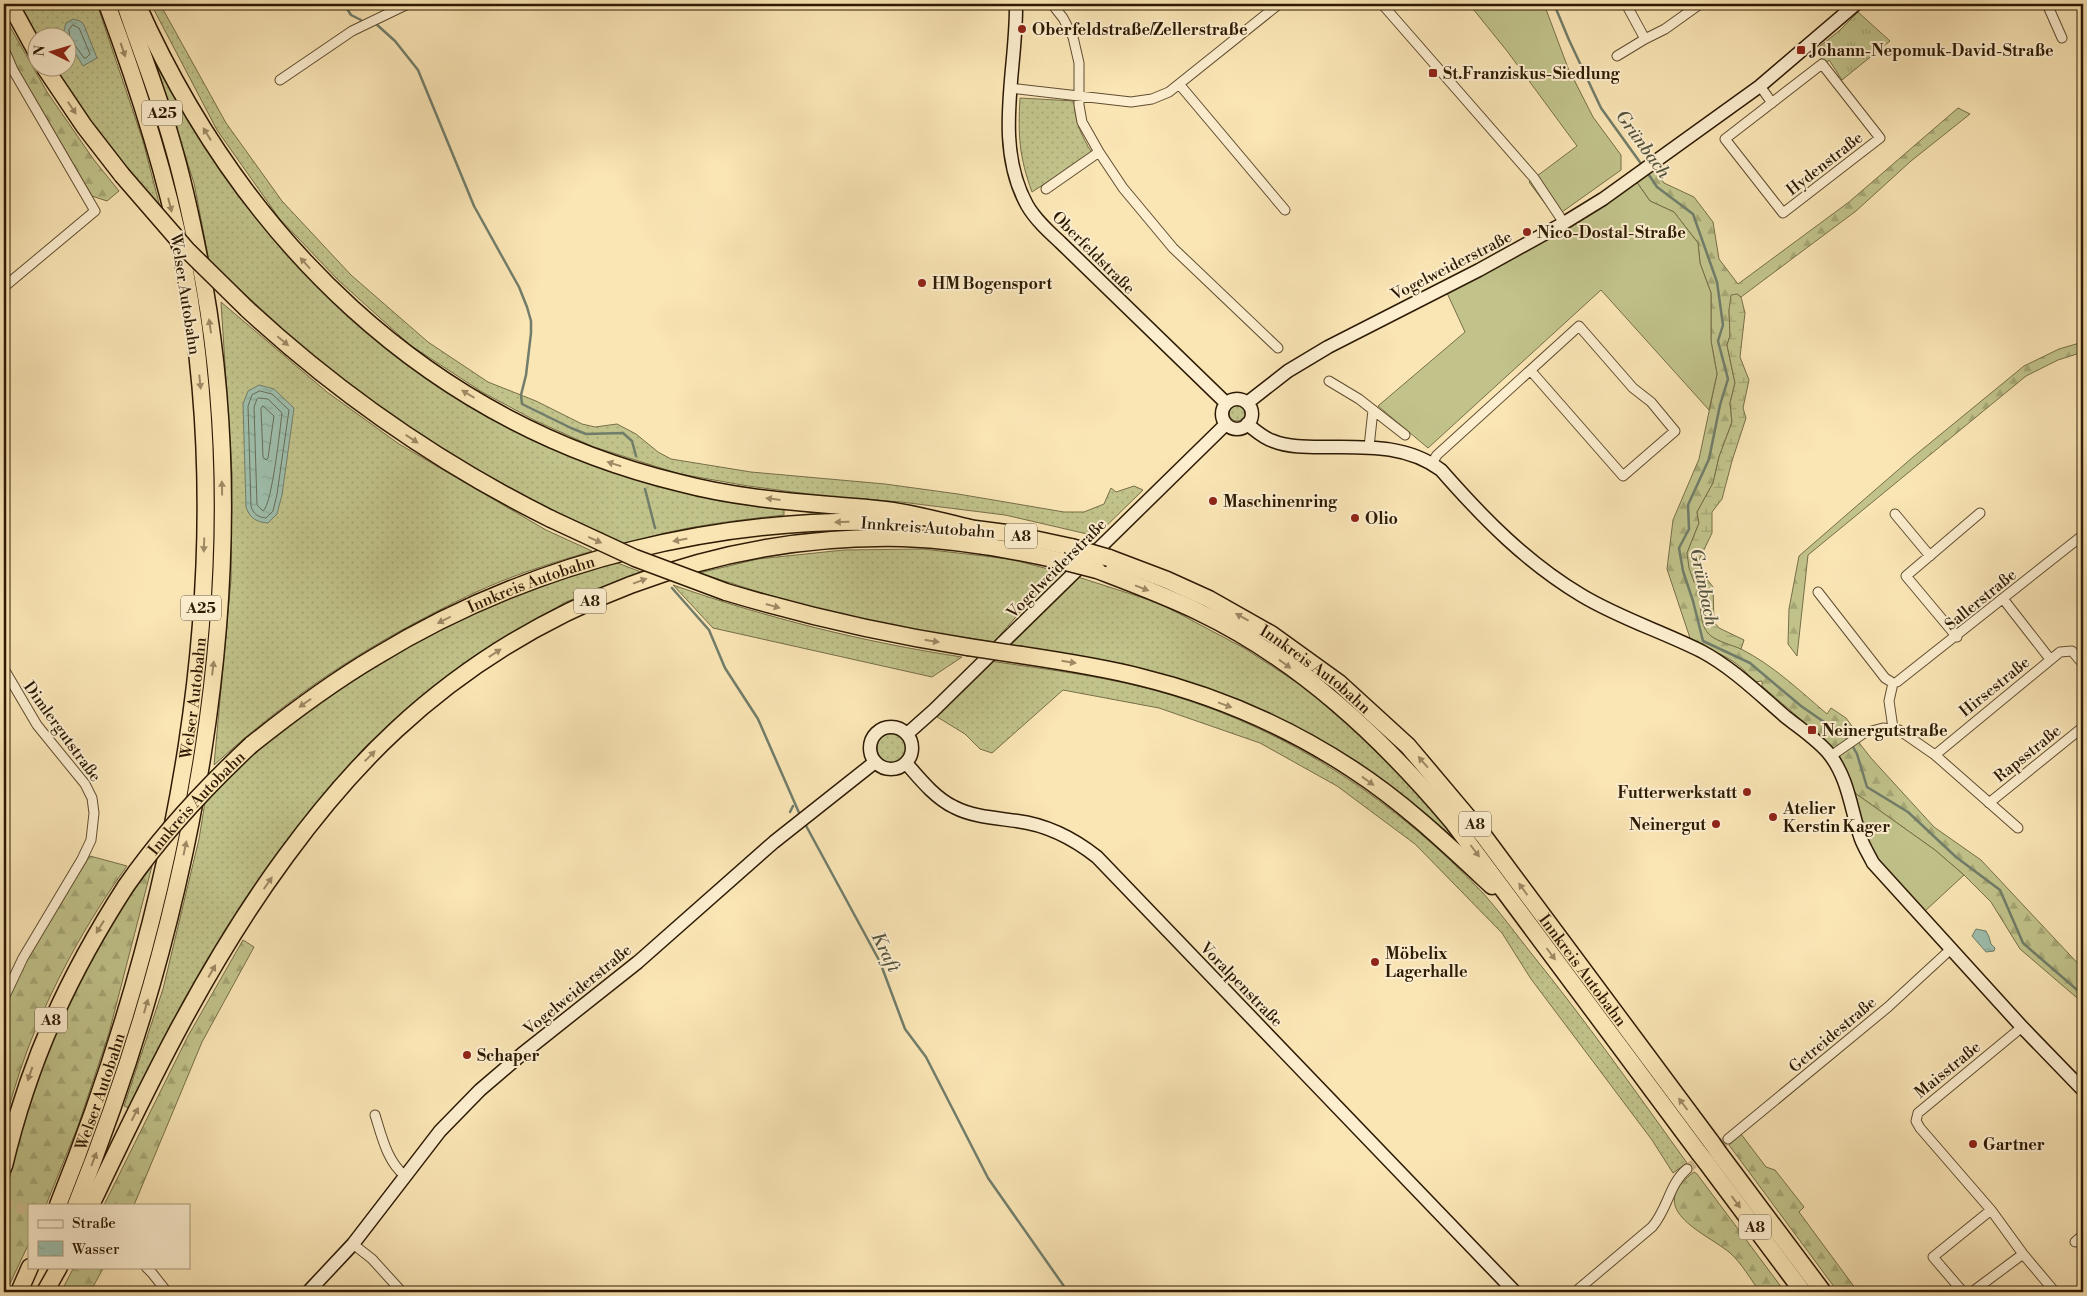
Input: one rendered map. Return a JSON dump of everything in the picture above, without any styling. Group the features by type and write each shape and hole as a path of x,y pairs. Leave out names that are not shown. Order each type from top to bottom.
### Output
{"highway":[{"path":"10,4 28,37"},
{"name":"Welser Autobahn","path":"58,1204 104,1084 125,1018 147,940 164,864 185,752 196,665 205,540 205,459 200,387 185,271 157,154 106,4"},
{"name":"Welser Autobahn","path":"76,1204 115,1102 140,1025 177,886 190,822 207,716 221,568 222,497 218,398 204,284 190,214 171,139 125,4"},
{"path":"137,4 198,120 253,202 286,242 340,297 371,326 440,377 501,414 531,429 606,461 638,472 713,491 782,501 891,510 970,528"},
{"path":"52,78 84,126 122,175 187,250 246,309 322,374 402,432 469,475 551,520 635,558 726,592 859,628 1088,665 1142,677 1195,693 1248,713 1306,742 1352,769 1418,819 1522,915"},
{"name":"Innkreis Autobahn","path":"4,1166 20,1104 46,1032 79,963 126,886 144,860 193,802 251,745 332,684 413,635 490,598 567,569 601,559 694,537 782,525 852,521 890,522 970,528 1006,533 1066,554 1097,570 1200,612 1270,653 1328,695 1382,742 1452,820 1522,915 1713,1150 1823,1292"},
{"name":"Innkreis Autobahn","path":"91,1204 176,1034 240,923 317,816 364,761 426,704 494,653 529,632 601,596 649,578 717,558 756,549 826,540 904,538 1109,558 1167,580 1209,599 1271,634 1339,683 1408,746 1483,835 1713,1150 1803,1292"},
{"path":"19,1292 30,1268"},
{"path":"40,1292 50,1268"},
{"path":"46,1292 58,1268"}],"main road":[{"name":"Oberfeldstraße","path":"1016,4 1009,118 1012,166 1019,188 1028,206 1040,223 1226,403"},
{"name":"Vogelweiderstraße","path":"1247,403 1288,371 1328,347 1480,270 1564,222 1639,174 1760,86 1856,4"},
{"path":"1239,399 1247,403 1251,416 1247,424 1237,428 1226,424 1222,416 1226,403 1239,399"},
{"name":"Vogelweiderstraße","path":"907,734 934,710 1226,424"},
{"path":"1247,424 1263,437 1281,444 1310,447 1368,447 1411,454 1432,463 1441,470 1506,540 1552,576 1583,596 1718,661 1820,744 1831,756 1847,787 1862,840 1873,863 2022,1027 2083,1090"},
{"path":"889,727 902,730 907,734 912,746 910,758 906,763 894,769 887,769 875,762 872,757 871,744 877,733 889,727"},
{"name":"Vogelweiderstraße","path":"308,1292 353,1244 440,1131 480,1090 522,1054 632,967 802,819 875,762"},
{"name":"Voralpenstraße","path":"906,763 938,798 955,808 1055,830 1084,846 1097,857 1515,1292"}],"street":[{"path":"280,80 352,31 408,4"},
{"path":"1052,4 1067,25 1075,43 1079,63 1082,122 1099,152 1123,188 1173,248 1278,348"},
{"path":"1010,88 1121,102 1143,101 1169,92 1277,4"},
{"path":"1382,4 1534,178 1564,222"},
{"path":"1626,4 1645,39"},
{"path":"1617,56 1665,29 1700,4"},
{"path":"2047,4 2062,38"},
{"path":"4,49 13,70 96,211 4,287"},
{"name":"Hydenstraße","path":"1822,64 1880,138 1783,214 1725,139 1772,103 1822,64"},
{"path":"1179,84 1285,210"},
{"path":"1760,86 1772,103"},
{"path":"1046,189 1099,152"},
{"path":"1432,463 1437,455 1579,326 1633,388 1651,402 1675,431 1623,476 1531,371"},
{"path":"1329,381 1373,410 1405,435"},
{"path":"1368,447 1373,410"},
{"path":"1957,637 1906,576 1980,513"},
{"path":"1895,514 1930,556"},
{"name":"Sallerstraße","path":"1893,683 1902,680 2083,535"},
{"path":"1818,592 1885,678 1893,683 1889,701 1893,728"},
{"name":"Hirsestraße","path":"2004,600 2050,659"},
{"name":"Hirsestraße","path":"1935,755 2060,652 2068,650 2076,655 2083,664"},
{"name":"Dimlergutstraße","path":"4,669 37,725 85,784 92,798 94,814 91,840 23,958 4,998"},
{"name":"Rapsstraße","path":"1989,803 2083,727"},
{"path":"1831,756 1855,738 1873,730 1893,728 1907,734 1935,755 2018,828"},
{"name":"Getreidestraße","path":"1713,1150 1888,1007 1952,948"},
{"name":"Maisstraße","path":"2022,1027 1918,1112 1916,1121 2055,1292"},
{"path":"375,1115 389,1156 398,1170 405,1176"},
{"path":"1575,1292 1652,1227 1668,1202 1676,1180 1688,1169"},
{"path":"1963,1292 1933,1257 1990,1210"},
{"path":"2075,1242 2083,1235"},
{"path":"353,1244 372,1259 402,1292"},
{"path":"1972,1292 2023,1254"},
{"path":"147,1268 167,1292"}],"green space":[{"path":"19,4 97,4 143,141 160,207 89,122 60,78 78,78 78,28 32,28"},
{"path":"151,4 160,4 226,123 282,201 351,275 428,342 488,382 536,401 582,424 595,427 617,424 636,434 658,452 671,459 751,472 885,484 1064,512 1084,512 1104,504 1111,488 1116,492 1134,486 1143,490 1096,536 1005,515 901,502 823,496 748,486 680,474 594,447 536,421 482,392 410,345 338,280 279,218 217,130"},
{"path":"1469,4 1544,4 1568,68 1593,117 1621,155 1621,170 1555,217 1529,182 1577,146 1507,51"},
{"path":"1858,12 1890,41 1842,80 1829,60 1825,64 1815,50 1839,31"},
{"path":"4,16 28,58 28,78 39,78 94,160 119,191 107,201 92,196 15,64 4,40"},
{"path":"159,60 196,130 241,198 303,272 360,324 455,396 536,440 638,480 719,501 784,510 784,515 684,529 625,544 555,512 470,466 395,419 320,363 209,261 194,183 155,62"},
{"path":"1020,98 1074,101 1079,128 1092,153 1032,192 1020,146"},
{"path":"1958,108 1970,114 1911,161 1856,211 1741,297 1737,294 1729,310 1730,336 1727,345 1735,383 1730,403 1732,422 1719,457 1713,483 1697,512 1699,523 1687,553 1694,582 1702,590 1702,619 1710,634 1716,639 1753,655 1786,679 1827,714 1831,708 1846,718 1854,729 1860,744 1871,758 1934,827 1981,860 2083,969 2083,1003 2020,949 1991,902 1964,875 1935,850 1855,793 1848,776 1828,747 1803,721 1762,686 1762,681 1755,682 1733,661 1691,641 1667,569 1673,520 1699,459 1717,374 1711,341 1711,293 1700,263 1698,243 1674,212 1650,201 1636,181 1654,169 1664,183 1694,197 1713,222 1719,259 1738,284 1849,202"},
{"path":"1636,181 1650,201 1674,212 1698,243 1700,263 1711,293 1711,341 1717,374 1709,410 1601,290 1428,448 1378,406 1465,332 1447,293"},
{"path":"1737,294 1741,297 1745,313 1740,357 1749,380 1743,408 1746,418 1722,499 1712,512 1712,533 1699,560 1703,574 1713,587 1714,622 1719,628 1744,640 1741,649 1711,636 1704,627 1701,614 1702,590 1694,582 1689,568 1687,553 1699,523 1697,512 1713,483 1719,457 1732,422 1730,403 1735,383 1727,345 1730,336 1729,310 1731,295"},
{"path":"221,302 327,392 399,444 546,530 592,551 514,576 455,602 402,630 345,664 291,701 214,765 231,580 232,473"},
{"path":"2083,342 2083,352 2058,360 2026,376 1808,555 1797,656 1788,644 1789,609 1799,556 1913,457 2024,366 2059,349"},
{"path":"1237,405 1243,407 1245,413 1243,419 1237,421 1231,419 1229,413 1231,407"},
{"path":"923,549 1010,559 1056,571 994,642 895,627 806,607 699,573 758,559 844,550"},
{"path":"615,562 641,572 566,602 491,645 430,690 362,750 288,840 234,918 173,1020 129,1108 124,1106 163,989 199,839 205,802 257,751 333,691 421,639 491,605"},
{"path":"1078,577 1159,603 1244,648 1316,695 1379,752 1428,804 1451,833 1447,836 1392,789 1135,668 1010,645"},
{"path":"673,585 744,608 816,628 888,644 962,657 932,677 713,628"},
{"path":"990,661 1126,683 1171,695 1215,710 1258,728 1300,750 1379,800 1450,860 1489,900 1591,1031 1687,1163 1673,1173 1652,1140 1531,979 1502,933 1415,844 1337,786 1260,743 1159,708 1063,690 992,753 980,749 965,734 934,715"},
{"path":"892,733 903,737 907,748 903,759 892,763 881,759 877,748 881,737"},
{"path":"1855,793 1935,850 1964,875 1925,911 1878,859 1866,838"},
{"path":"90,856 127,866 84,932 47,1002 24,1060 4,1124 4,1010 13,987 41,932"},
{"path":"152,866 109,1033 78,1126 46,1204 28,1204 28,1245 6,1292 4,1292 4,1203 20,1133 36,1079 82,971 115,916"},
{"path":"243,940 254,947 202,1042 134,1204 104,1204 188,1036"},
{"path":"1741,1134 1766,1167 1775,1170 1804,1207 1799,1212 1858,1292 1838,1292 1729,1145"},
{"path":"1694,1172 1785,1292 1760,1292 1742,1266 1729,1252 1683,1218 1676,1208 1675,1197 1680,1185"},
{"path":"73,1268 103,1268 90,1292 61,1292"}],"water":[{"path":"73,19 80,21 84,25 97,58 83,66 78,58 78,28 65,28 66,23"},
{"path":"259,385 274,389 294,408 282,495 277,514 268,523 254,519 246,507 243,404 248,391"},
{"path":"1976,929 1986,931 1991,944 1995,948 1994,951 1986,952 1972,936"}],"waterway":[{"path":"344,4 351,15 361,20"},
{"name":"Grünbach","path":"1554,4 1601,108 1642,165"},
{"path":"375,23 395,41 418,70 474,206 519,287 527,307 531,321 531,333 526,375 521,395 522,404 586,434 623,433 632,441 636,456"},
{"name":"Grünbach","path":"1647,172 1657,187 1693,214 1717,282 1723,325 1718,341 1728,379 1720,405 1709,459 1688,505 1689,529 1679,548 1683,571 1703,641 1750,663 1801,706 1850,740"},
{"name":"Kraft","path":"645,489 655,528"},
{"name":"Kraft","path":"672,588 709,630 725,668 758,719 800,815"},
{"name":"Grünbach","path":"1852,745 1857,754 1867,787 1908,812 1956,857 2000,890 2023,943 2083,995"},
{"path":"790,812 793,806"},
{"name":"Kraft","path":"804,822 880,962 905,1029 926,1057 988,1178 1068,1292"}],"tunnel":[{"path":"1687,1169 1728,1139"},
{"path":"4,1202 28,1212"}],"place":[{"name":"Oberfeldstraße/Zellerstraße","path":"1022,29"},
{"name":"Johann-Nepomuk-David-Straße","path":"1801,50"},
{"name":"St.Franziskus-Siedlung","path":"1433,73"},
{"name":"Nico-Dostal-Straße","path":"1527,232"},
{"name":"HM Bogensport","path":"922,283"},
{"name":"Maschinenring","path":"1213,501"},
{"name":"Olio","path":"1355,518"},
{"name":"Neinergutstraße","path":"1812,730"},
{"name":"Futterwerkstatt","path":"1747,792"},
{"name":"Atelier Kerstin Kager","path":"1773,817"},
{"name":"Neinergut","path":"1716,824"},
{"name":"Möbelix Lagerhalle","path":"1375,962"},
{"name":"Schaper","path":"467,1055"},
{"name":"Gartner","path":"1973,1144"}]}
